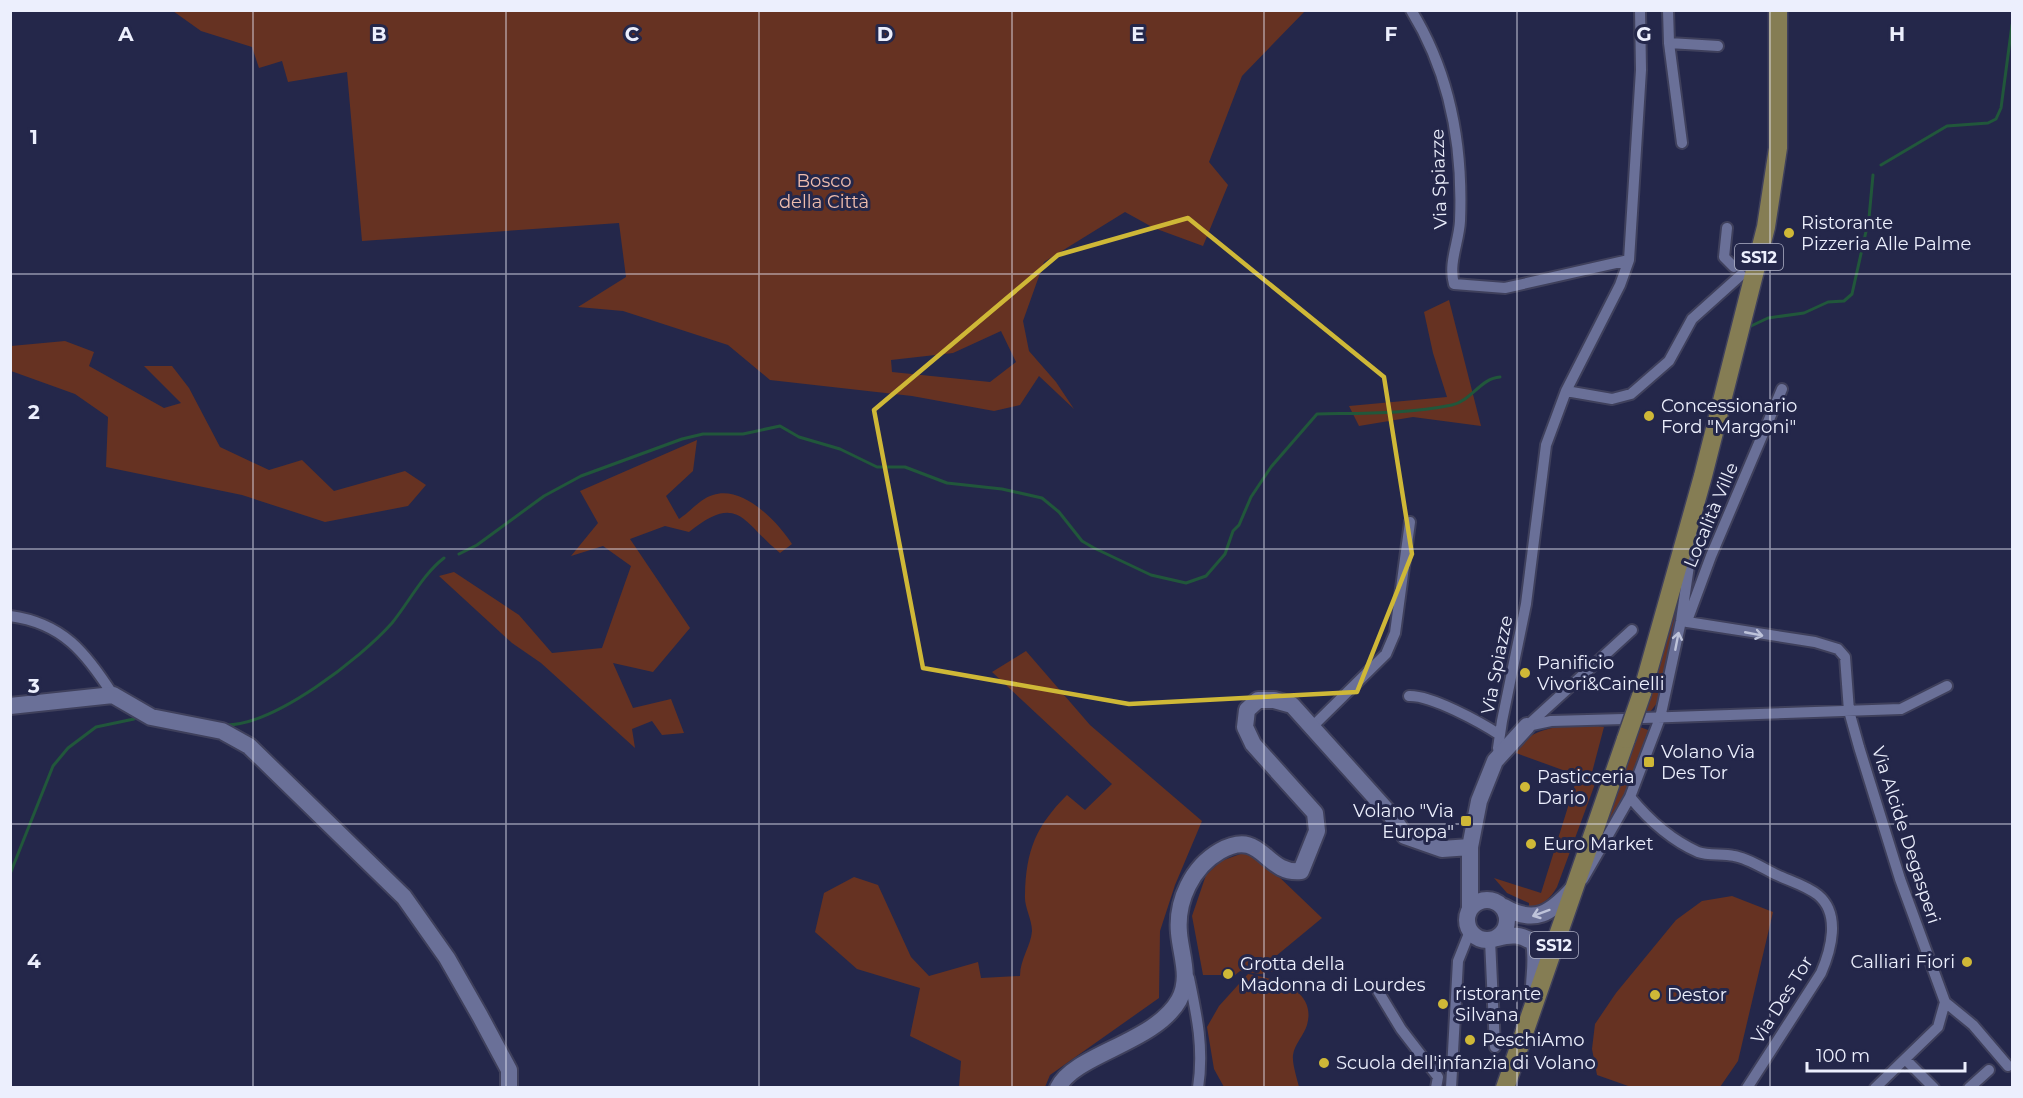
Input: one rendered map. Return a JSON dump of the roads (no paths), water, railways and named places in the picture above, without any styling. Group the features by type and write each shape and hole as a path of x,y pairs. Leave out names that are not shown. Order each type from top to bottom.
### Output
{"main road":[{"name":"SS12","path":"1505,1088 1642,693 1703,476 1746,310 1773,188 1779,110 1778,10"}],"street":[{"name":"Via Spiazze","path":"1411,10 1447,94 1458,142 1460,222 1450,273 1454,284 1505,288 1629,260"},
{"name":"Via Spiazze","path":"1500,757 1500,735 1526,604 1546,445 1566,391 1620,285 1629,260 1641,70 1640,10"},
{"path":"1668,10 1669,43 1682,143"},
{"path":"1669,43 1718,46"},
{"path":"1566,391 1612,399 1631,393 1669,361 1692,319 1738,271 1724,256 1727,228"},
{"name":"Località Ville","path":"1688,621 1711,556 1782,389"},
{"path":"1470,907 1479,900 1496,903 1518,916 1546,913 1573,889 1594,863 1630,797 1660,718 1688,621 1703,476"},
{"path":"1312,727 1386,654 1395,633 1410,522"},
{"path":"10,616 31,619 51,626 75,646 99,674 113,695 151,717 235,736 249,746 404,897 447,958 480,1016 509,1070 509,1088"},
{"name":"Via Alcide Degasperi","path":"1688,621 1838,649 1845,657 1849,711 1900,879 1945,1002"},
{"path":"1534,1001 1533,980 1538,959 1534,943 1523,936 1511,934 1493,939 1475,937 1470,931 1467,915 1470,907 1470,847 1479,801 1496,761 1527,726 1632,630"},
{"path":"1643,718 1901,709 1947,686"},
{"path":"10,706 113,695"},
{"name":"Via Spiazze","path":"1409,696 1422,696 1478,721 1500,735"},
{"path":"1198,1088 1202,1061 1200,1031 1179,933 1179,911 1188,883 1202,863 1220,851 1239,843 1256,846 1281,869 1301,871 1317,831 1315,813 1253,744 1245,727 1247,710 1258,700 1274,700 1292,705 1391,815 1405,836 1442,849 1470,847"},
{"path":"1527,726 1551,721 1624,719"},
{"name":"Via Des Tor","path":"1630,797 1648,819 1687,846 1701,853 1736,856 1800,885 1819,896 1830,914 1833,927 1829,955 1821,973 1747,1088"},
{"path":"1469,866 1508,921 1502,933 1493,939"},
{"path":"1450,1088 1458,961 1470,931"},
{"path":"1493,939 1495,1047"},
{"path":"1058,1088 1062,1079 1082,1065 1110,1052 1164,1019 1179,999 1185,972 1184,957"},
{"path":"1378,991 1401,1029 1438,1077 1436,1088"},
{"path":"1875,1088 1938,1027 1945,1002 1973,1025 2008,1066"},
{"path":"1906,1060 1934,1088"},
{"path":"1969,1088 1989,1070"}],"waterway":[{"path":"1881,165 1947,126 1988,123 1996,119 2001,108 2012,25"},
{"path":"1751,326 1768,318 1804,313 1828,302 1844,301 1852,294 1869,218 1873,175"},
{"path":"459,554 477,545 544,496 581,476 682,439 703,434 743,434 780,426 799,437 840,449 877,467 905,467 947,483 1002,489 1042,498 1059,512 1082,541 1151,575 1186,583 1206,576 1225,554 1233,531 1239,525 1251,497 1271,467 1317,414 1402,412 1452,405 1465,399 1487,381 1500,377"},
{"path":"225,725 245,722 267,714 315,688 338,671 360,654 392,623 423,580 444,558"},
{"path":"10,874 53,766 68,748 96,727 134,719"}],"place":[{"name":"Ristorante Pizzeria Alle Palme","path":"1789,233"},
{"name":"Concessionario Ford \"Margoni\"","path":"1649,416"},
{"name":"Panificio Vivori&Cainelli","path":"1525,673"},
{"name":"Volano Via Des Tor","path":"1649,762"},
{"name":"Pasticceria Dario","path":"1525,787"},
{"name":"Volano \"Via Europa\"","path":"1466,821"},
{"name":"Euro Market","path":"1531,844"},
{"name":"Calliari Fiori","path":"1967,962"},
{"name":"Grotta della Madonna di Lourdes","path":"1228,974"},
{"name":"Destor","path":"1655,995"},
{"name":"ristorante Silvana","path":"1443,1004"},
{"name":"PeschiAmo","path":"1470,1040"},
{"name":"Scuola dell'infanzia di Volano","path":"1324,1063"}],"park label":[{"name":"Bosco della Città","path":"824,192"}]}
